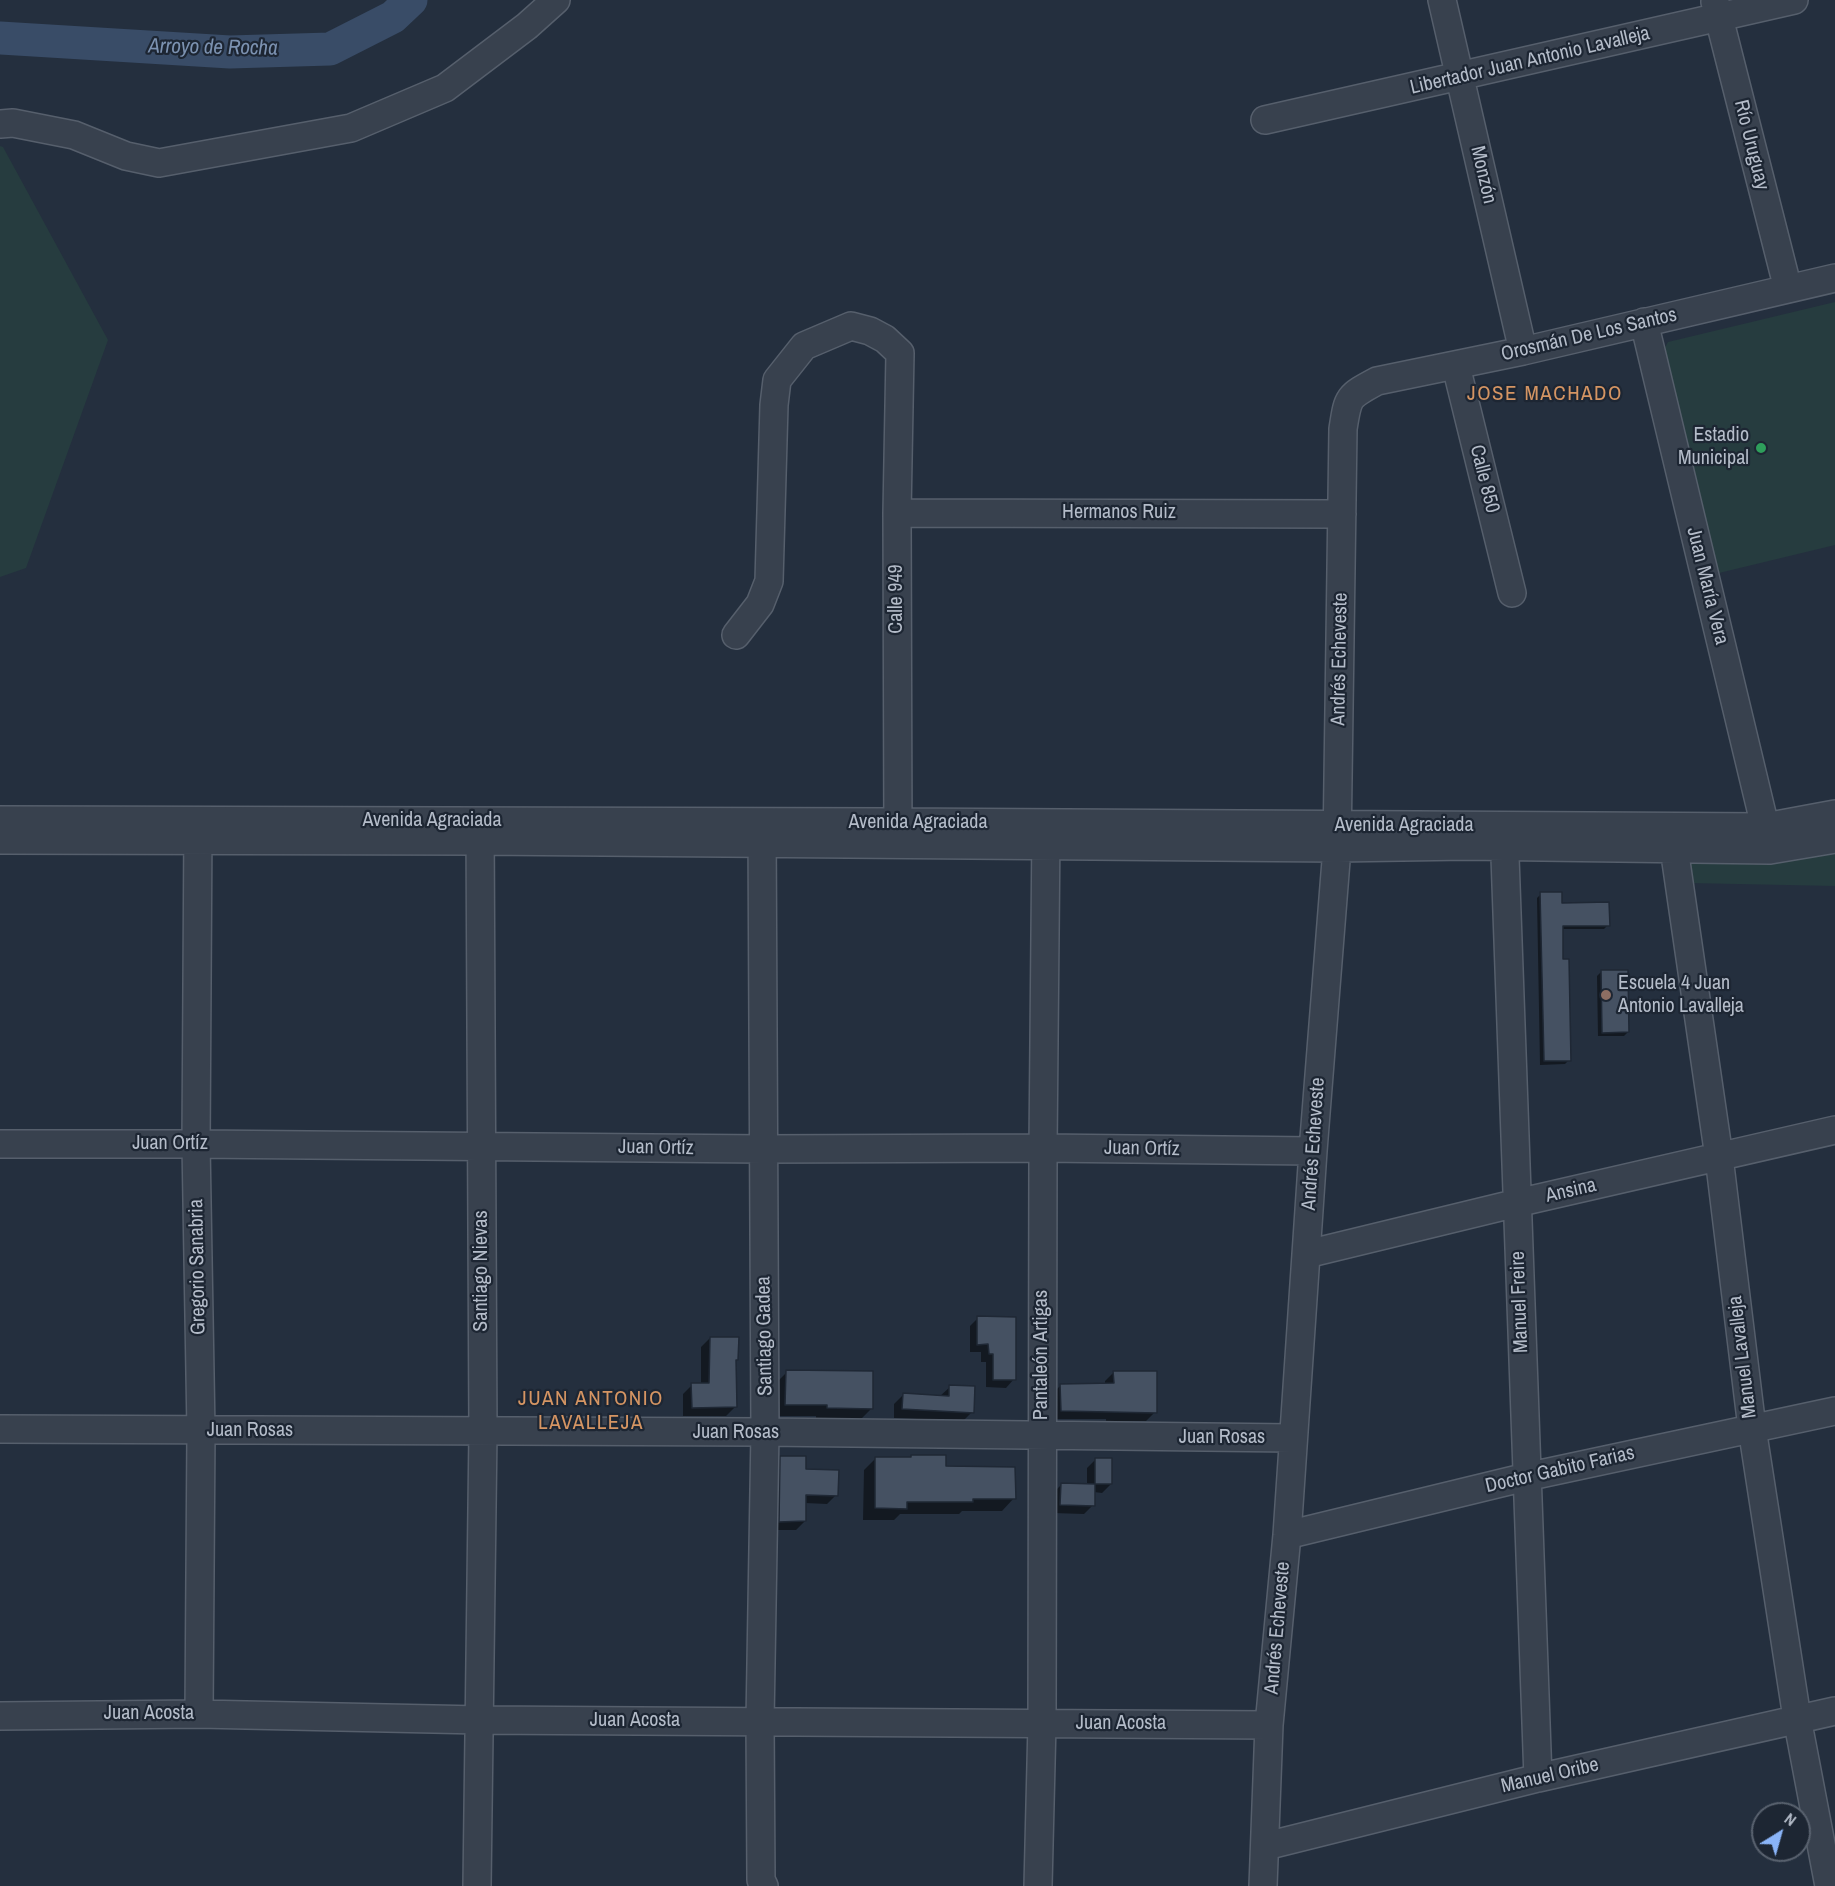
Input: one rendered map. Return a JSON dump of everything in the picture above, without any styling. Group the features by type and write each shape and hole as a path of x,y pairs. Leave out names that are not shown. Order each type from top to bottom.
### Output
{"street":[{"path":"0,124 13,123 74,135 126,156 159,163 351,128 445,88 526,27 556,0"},
{"name":"Monzón","path":"1442,0 1523,351"},
{"name":"Libertador Juan Antonio Lavalleja","path":"1265,120 1460,77 1717,9 1794,0"},
{"name":"Río Uruguay","path":"1717,9 1788,289"},
{"name":"Orosmán De Los Santos","path":"1348,401 1377,381 1523,351 1835,278"},
{"name":"Juan María Vera","path":"1644,322 1768,838"},
{"name":"Calle 949","path":"736,635 760,604 769,581 774,405 777,380 804,346 851,326 870,331 885,339 900,353 897,513 897,834"},
{"name":"Calle 850","path":"1456,366 1512,593"},
{"name":"Andrés Echeveste","path":"1263,1886 1269,1725 1287,1535 1292,1438 1338,837 1341,514 1343,429 1348,401"},
{"name":"Hermanos Ruiz","path":"897,513 1341,514"},
{"name":"Avenida Agraciada","path":"1768,838 1835,814"},
{"name":"Avenida Agraciada","path":"0,820 198,830 1835,839"},
{"name":"Avenida Agraciada","path":"0,840 198,830"},
{"name":"Gregorio Sanabria","path":"198,830 196,1144 201,1431 199,1714"},
{"name":"Santiago Nievas","path":"477,1886 483,1432 480,831"},
{"name":"Santiago Gadea","path":"763,832 765,1432 760,1721 761,1880 764,1886"},
{"name":"Pantaleón Artigas","path":"1038,1886 1042,1723 1046,834"},
{"name":"Manuel Freire","path":"1504,836 1538,1778"},
{"name":"Manuel Lavalleja","path":"1673,837 1719,1157 1752,1428 1797,1718 1829,1886"},
{"name":"Ansina","path":"1307,1254 1835,1130"},
{"name":"Juan Ortíz","path":"0,1144 1313,1151"},
{"name":"Doctor Gabito Farias","path":"1287,1535 1526,1478 1835,1410"},
{"name":"Juan Rosas","path":"0,1429 765,1432 1292,1438"},
{"name":"Manuel Oribe","path":"1266,1846 1538,1778 1835,1711"},
{"name":"Juan Acosta","path":"0,1716 199,1714 480,1720 1269,1725"}],"green space":[{"path":"0,146 3,147 108,340 26,568 0,577"},
{"name":"Estadio Municipal","path":"1835,302 1835,545 1719,573 1663,351 1668,342"},
{"path":"1835,850 1835,886 1688,883 1687,865 1693,860"}],"building":[{"path":"1540,892 1562,892 1562,903 1609,902 1610,926 1563,926 1563,959 1569,959 1571,1061 1544,1061"},
{"path":"1601,970 1628,970 1629,1032 1602,1033"},
{"path":"977,1316 1016,1317 1016,1380 993,1380 993,1354 989,1354 988,1344 977,1345"},
{"path":"710,1337 739,1337 738,1360 736,1360 737,1407 692,1408 691,1383 709,1383"},
{"path":"786,1370 873,1371 873,1409 827,1408 827,1405 785,1405"},
{"path":"1113,1371 1157,1371 1157,1413 1061,1411 1060,1384 1114,1383"},
{"path":"949,1385 975,1386 974,1413 902,1409 903,1393 949,1396"},
{"path":"911,1455 946,1455 946,1466 1015,1467 1016,1499 973,1499 973,1502 907,1502 907,1509 875,1508 875,1457 911,1457"},
{"path":"780,1456 806,1456 806,1469 839,1470 838,1496 806,1495 806,1521 779,1522"},
{"path":"1095,1458 1112,1458 1112,1484 1095,1484"},
{"path":"1061,1483 1095,1484 1095,1506 1060,1505"}],"waterway":[{"name":"Arroyo de Rocha","path":"0,38 230,52 330,49 393,17 411,0"}],"place":[{"name":"Estadio Municipal","path":"1761,448"},
{"name":"Escuela 4 Juan Antonio Lavalleja","path":"1606,995"}],"district":[{"name":"JOSE MACHADO","path":"1545,394"},
{"name":"JUAN ANTONIO LAVALLEJA","path":"591,1411"}]}
